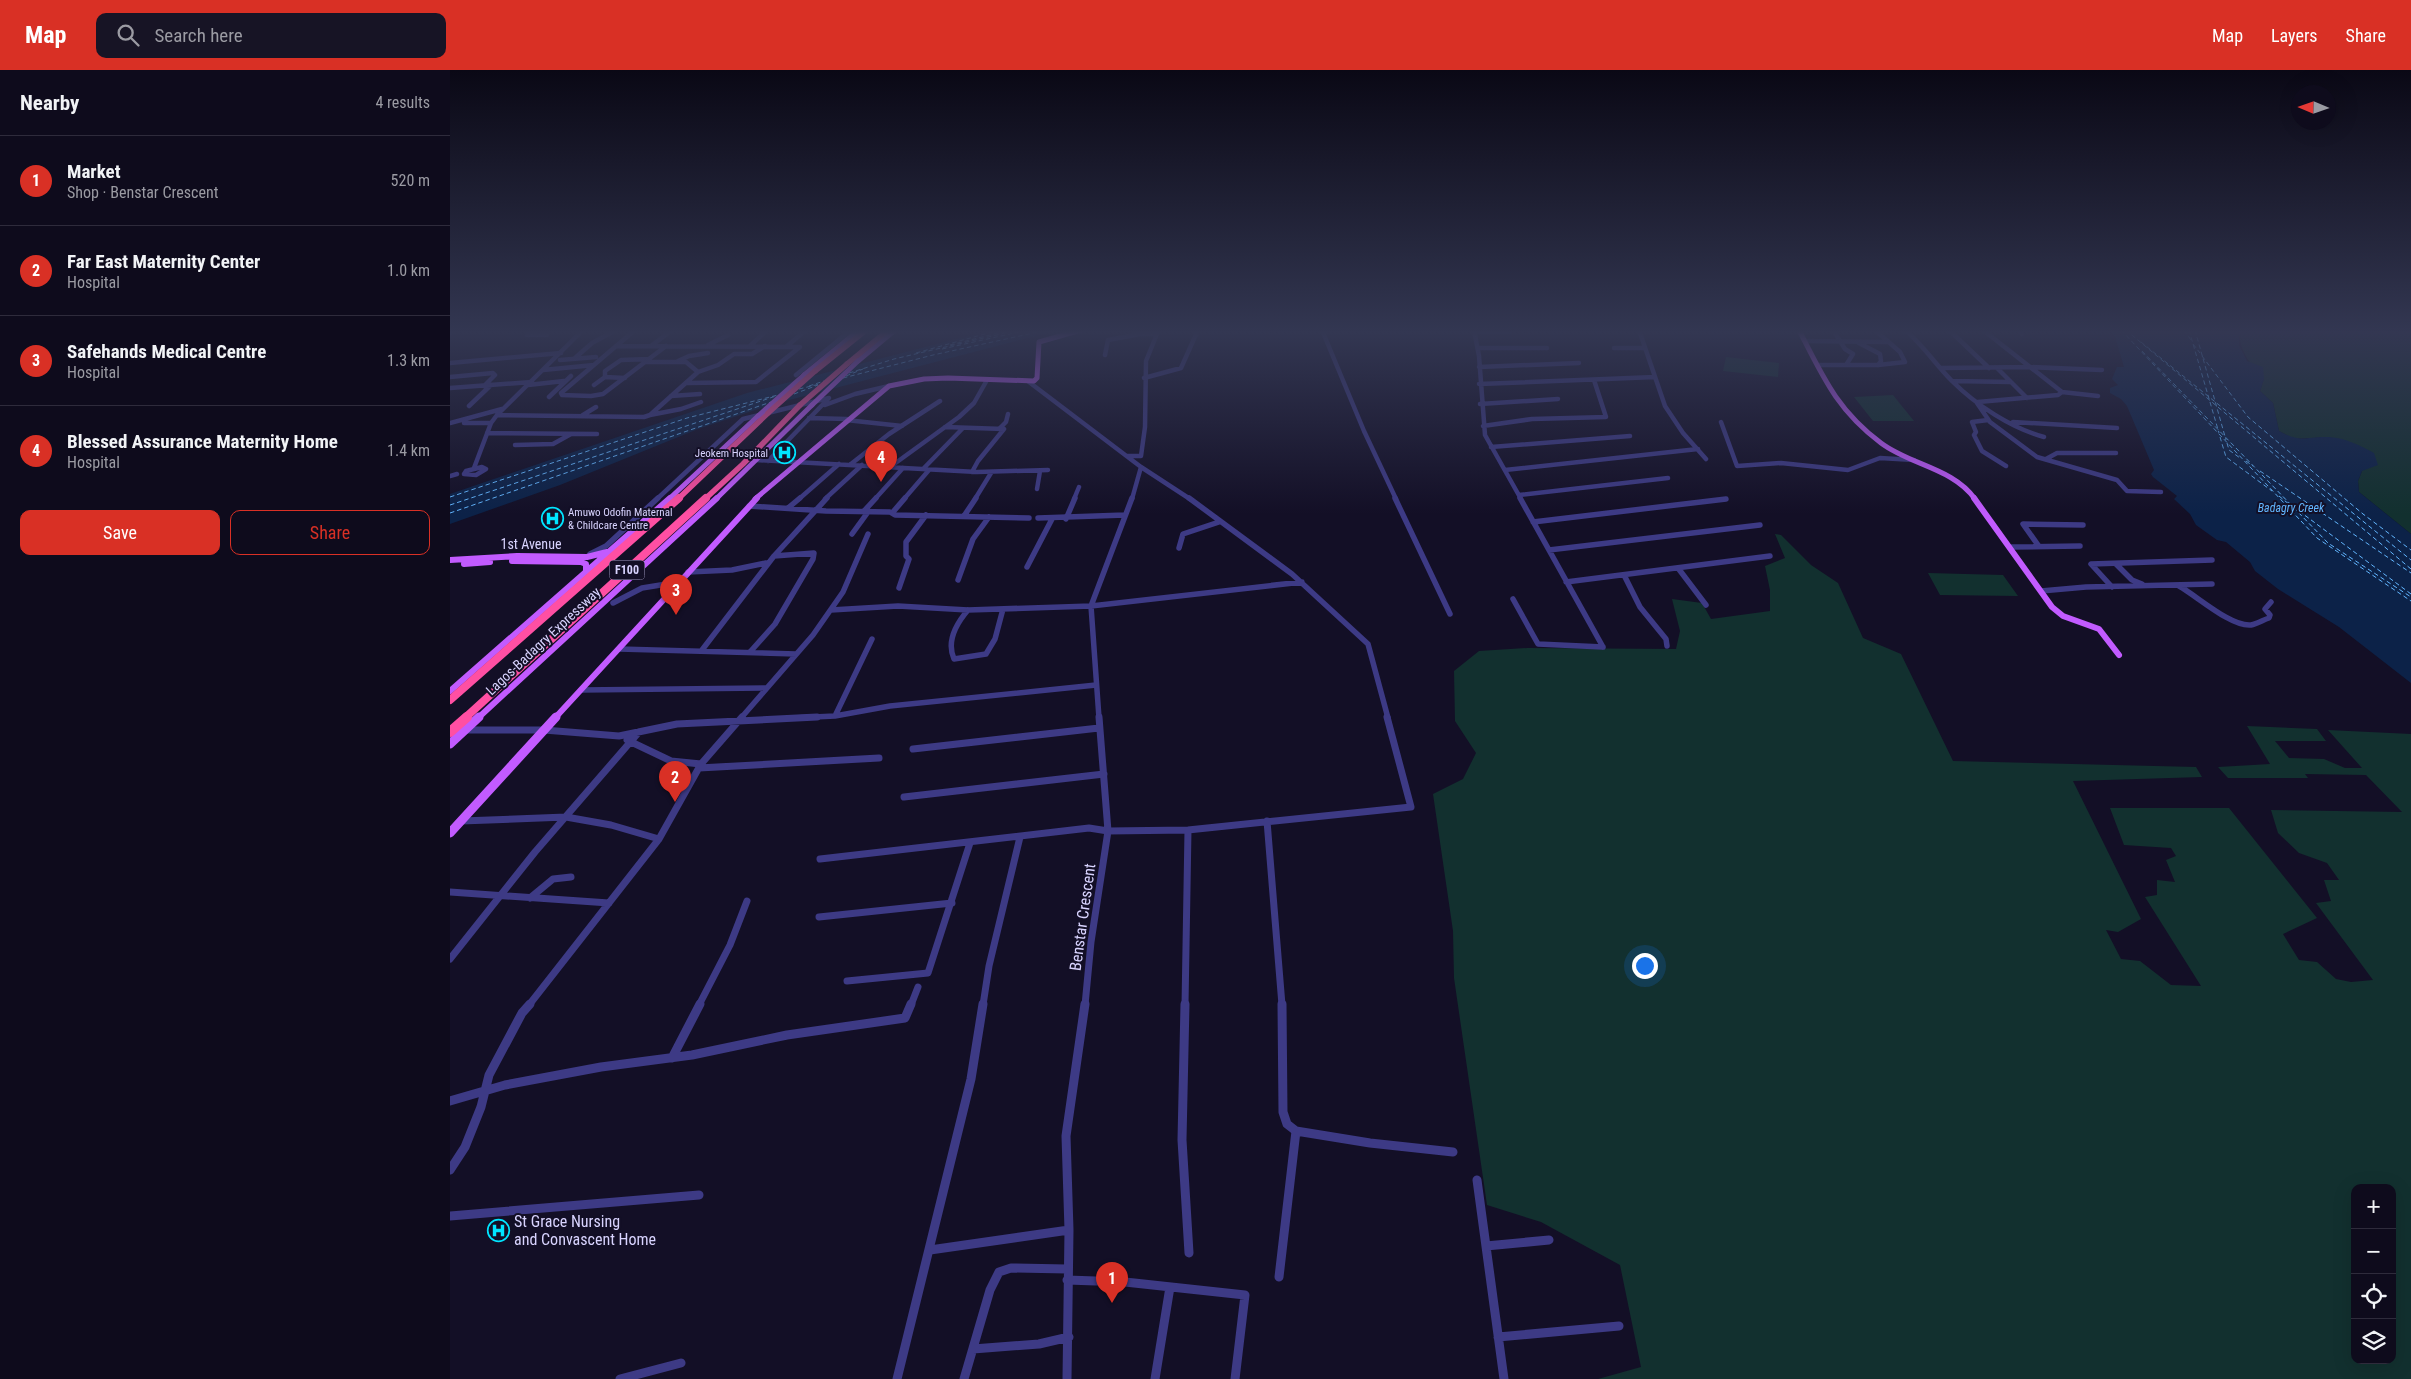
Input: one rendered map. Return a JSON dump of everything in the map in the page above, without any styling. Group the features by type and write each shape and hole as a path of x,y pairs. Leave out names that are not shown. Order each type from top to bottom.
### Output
{"highway":[{"name":"Lagos-Badagry Expressway","path":"450,700 708,472 793,391"},
{"name":"Lagos-Badagry Expressway","path":"450,732 743,464 800,405 816,391"}],"main road":[{"name":"Lagos-Badagry Expressway","path":"450,691 706,467 787,391"},
{"name":"Lagos-Badagry Expressway","path":"450,744 756,460 827,391"},
{"path":"450,833 749,506 797,462 883,391"},
{"path":"1830,391 1853,419 1882,444 1954,479 1969,490 2059,614 2101,631 2118,655"},
{"name":"1st Avenue","path":"450,560 517,556 582,557 611,550"},
{"name":"1st Avenue","path":"450,565 515,561 581,562 586,564 586,572"}],"street":[{"path":"469,406 485,391"},
{"path":"474,468 491,423 522,391"},
{"path":"549,397 555,391"},
{"path":"563,391 561,393 562,396 597,396 605,391"},
{"path":"650,414 676,391"},
{"path":"821,407 867,391"},
{"path":"890,467 945,427 974,403 981,391"},
{"path":"820,859 1089,828 1108,831 1188,830 1411,807 1368,644 1302,582 1168,483 1141,467 1039,391"},
{"path":"1127,456 1140,456 1144,427 1144,391"},
{"path":"1347,391 1364,431 1450,614"},
{"path":"1479,391 1484,426 1492,447 1603,647 1538,644 1513,599"},
{"path":"1484,426 1532,419 1606,417 1598,391"},
{"path":"1661,391 1670,415 1682,433 1706,459"},
{"path":"1964,391 1978,403 2009,421 2037,436 2044,437"},
{"path":"2020,391 2027,398"},
{"path":"1978,403 2058,395 2062,392 2098,396"},
{"path":"670,396 700,394"},
{"path":"582,557 606,546 743,419 829,398 768,461"},
{"path":"1480,404 1558,399"},
{"path":"851,464 902,426 940,401"},
{"path":"497,415 639,417 681,409 701,402"},
{"path":"1978,403 1988,420 2032,454 2074,469 2117,480 2127,491 2161,492"},
{"path":"450,423 474,418 505,407"},
{"path":"582,416 596,407"},
{"path":"999,429 1006,422 1008,414"},
{"path":"809,418 847,419 902,426"},
{"path":"1988,420 1972,422 1976,432 1974,435 1982,451 2006,466"},
{"path":"2009,421 2116,428"},
{"path":"1721,422 1734,463 1738,466 1781,463 1848,470 1880,458 1915,460"},
{"path":"450,423 491,423"},
{"path":"945,427 1004,429 972,472"},
{"path":"893,512 962,428"},
{"path":"487,433 597,434"},
{"path":"515,445 553,444 572,434"},
{"path":"1492,447 1630,436"},
{"path":"1504,470 1698,449"},
{"path":"2046,459 2050,455 2057,453 2116,453"},
{"path":"756,460 991,473 1048,470"},
{"path":"788,508 838,464"},
{"path":"702,650 767,563 814,510 862,465"},
{"name":"Benstar Crescent","path":"1068,1379 1067,1269 1069,1230 1066,1136 1082,1037 1091,942 1108,831 1091,606 1141,467"},
{"path":"852,534 866,512 903,468"},
{"path":"1037,488 1040,471"},
{"path":"964,516 991,473"},
{"path":"450,476 457,474"},
{"path":"1519,495 1668,478"},
{"path":"1066,519 1079,487"},
{"path":"1533,522 1726,499"},
{"path":"749,506 893,512 895,515 1029,518"},
{"path":"899,588 909,559 907,557 906,542 926,515"},
{"path":"1038,518 1066,519 1125,515"},
{"path":"958,580 973,539 988,517"},
{"path":"1027,567 1052,519"},
{"path":"1179,548 1183,534 1219,522"},
{"path":"2038,545 2023,524 2083,525"},
{"path":"1549,550 1760,525"},
{"path":"450,1170 465,1148 487,1090 489,1075 522,1013 659,839 700,766 831,610 843,592 868,534"},
{"path":"2010,547 2038,545 2080,546"},
{"path":"750,652 775,624 815,555 812,553 774,556"},
{"path":"1566,582 1770,556"},
{"path":"2112,586 2098,574 2091,564 2212,560"},
{"path":"688,572 732,570 767,563"},
{"path":"2116,564 2133,581 2147,586"},
{"path":"1678,568 1706,605"},
{"path":"1624,574 1640,607 1666,640 1667,646"},
{"path":"613,604 642,588 678,582"},
{"path":"831,610 898,606 968,610 1091,606 1302,582"},
{"path":"2041,591 2112,586 2212,584"},
{"path":"2176,585 2215,609 2245,624 2251,625 2268,618 2270,615 2265,609 2271,602"},
{"path":"968,610 956,626 951,639 954,660 986,654 989,651 993,645 1003,609"},
{"path":"835,716 872,639"},
{"path":"619,649 796,654"},
{"path":"464,730 544,730 619,736 668,725 737,720 776,721 835,716 890,706 1096,685"},
{"path":"581,690 765,688"},
{"path":"913,749 1099,728"},
{"path":"450,959 566,817 640,731"},
{"path":"619,736 671,760 700,766 879,758"},
{"path":"904,797 1104,774"},
{"path":"461,820 566,817 611,825 659,839"},
{"path":"1266,821 1280,968 1283,1039 1283,1112 1287,1124 1296,1131 1453,1152"},
{"path":"1188,830 1182,1140 1189,1253"},
{"path":"897,1379 971,1079 990,966 1020,837"},
{"path":"847,981 928,973 970,843"},
{"path":"530,898 553,877 561,875 571,877"},
{"path":"450,892 609,903"},
{"path":"672,1058 730,945 747,900"},
{"path":"819,917 952,903"},
{"path":"450,1101 487,1090 601,1067 672,1058 787,1035 905,1018 918,987"},
{"path":"1279,1277 1296,1131"},
{"path":"1477,1180 1504,1379"},
{"path":"450,1216 699,1196"},
{"path":"930,1250 1069,1230"},
{"path":"1486,1246 1549,1240"},
{"path":"964,1379 990,1290 999,1272 1010,1268 1067,1269"},
{"path":"1067,1280 1125,1282 1245,1295 1235,1379"},
{"path":"1155,1379 1170,1287"},
{"path":"1498,1338 1619,1326"},
{"path":"973,1349 1039,1344 1069,1337"},
{"path":"620,1379 681,1363"}],"green space":[{"path":"2260,391 2411,391 2411,534 2359,492 2358,481 2362,471 2330,437 2294,439 2279,431 2273,403"},
{"path":"1893,395 1914,421 1873,421 1854,397"},
{"path":"1775,534 1781,535 1811,565 1838,583 1863,638 1901,654 1953,761 2196,767 2202,777 2073,781 2141,919 2118,932 2106,930 2121,959 2140,961 2171,985 2201,986 2145,897 2157,895 2157,880 2175,882 2166,860 2176,856 2171,848 2124,845 2110,808 2229,808 2317,918 2283,934 2299,960 2317,962 2336,979 2351,982 2373,980 2316,903 2331,901 2324,880 2339,880 2327,863 2299,853 2278,833 2271,810 2402,812 2366,775 2305,774 2308,778 2228,778 2218,767 2270,764 2247,726 2317,729 2326,741 2275,741 2289,758 2324,759 2345,768 2362,768 2328,730 2411,734 2411,1379 1598,1379 1641,1367 1620,1265 1541,1222 1487,1205 1454,978 1453,931 1433,794 1463,779 1476,753 1455,721 1454,671 1479,651 1528,648 1676,649 1680,631 1672,599 1702,603 1711,619 1770,611 1770,590 1765,566 1785,558"},
{"path":"1928,573 2003,575 2018,596 1940,595"}],"water":[{"path":"754,391 823,391 770,405 698,429 560,485 450,524 450,494"},
{"name":"Badagry Creek","path":"2110,391 2260,391 2273,403 2279,431 2299,438 2329,437 2347,440 2374,453 2378,465 2362,471 2358,481 2359,492 2411,534 2411,683 2339,627 2278,589 2255,571 2250,562 2226,542 2217,540 2196,525 2190,514 2174,499 2177,496 2151,474 2154,470 2127,406 2121,399 2110,393"}],"ferry route":[{"path":"794,394 802,391"},
{"path":"2179,391 2317,538 2411,601"},
{"path":"2181,391 2218,429"},
{"path":"2199,391 2209,400"},
{"path":"2202,391 2208,396"},
{"path":"2207,391 2208,396"},
{"path":"2212,391 2215,402"},
{"path":"2228,391 2248,417 2363,514 2411,550"},
{"path":"450,497 687,418 778,395"},
{"path":"450,505 776,396"},
{"path":"2208,396 2215,402"},
{"path":"2209,400 2216,406"},
{"path":"2209,400 2218,429"},
{"path":"450,513 771,402"},
{"path":"2215,402 2411,560"},
{"path":"2216,406 2411,569"},
{"path":"2216,406 2225,437"},
{"path":"2218,429 2225,437"},
{"path":"2220,437 2226,457 2272,491"},
{"path":"2225,437 2328,543 2411,597"},
{"path":"2227,443 2229,450 2240,458"},
{"path":"2246,461 2253,466"},
{"path":"2260,471 2411,573"},
{"path":"2279,496 2290,505"},
{"path":"2299,511 2411,594"}],"place":[{"name":"Jeokem Hospital","path":"784,453"},
{"name":"Blessed Assurance Maternity Home","path":"881,482"},
{"name":"Amuwo Odofin Maternal & Childcare Centre","path":"552,518"},
{"name":"Safehands Medical Centre","path":"676,615"},
{"name":"Far East Maternity Center","path":"675,802"},
{"name":"St Grace Nursing and Convascent Home","path":"498,1230"},
{"name":"Market","path":"1112,1303"}]}
